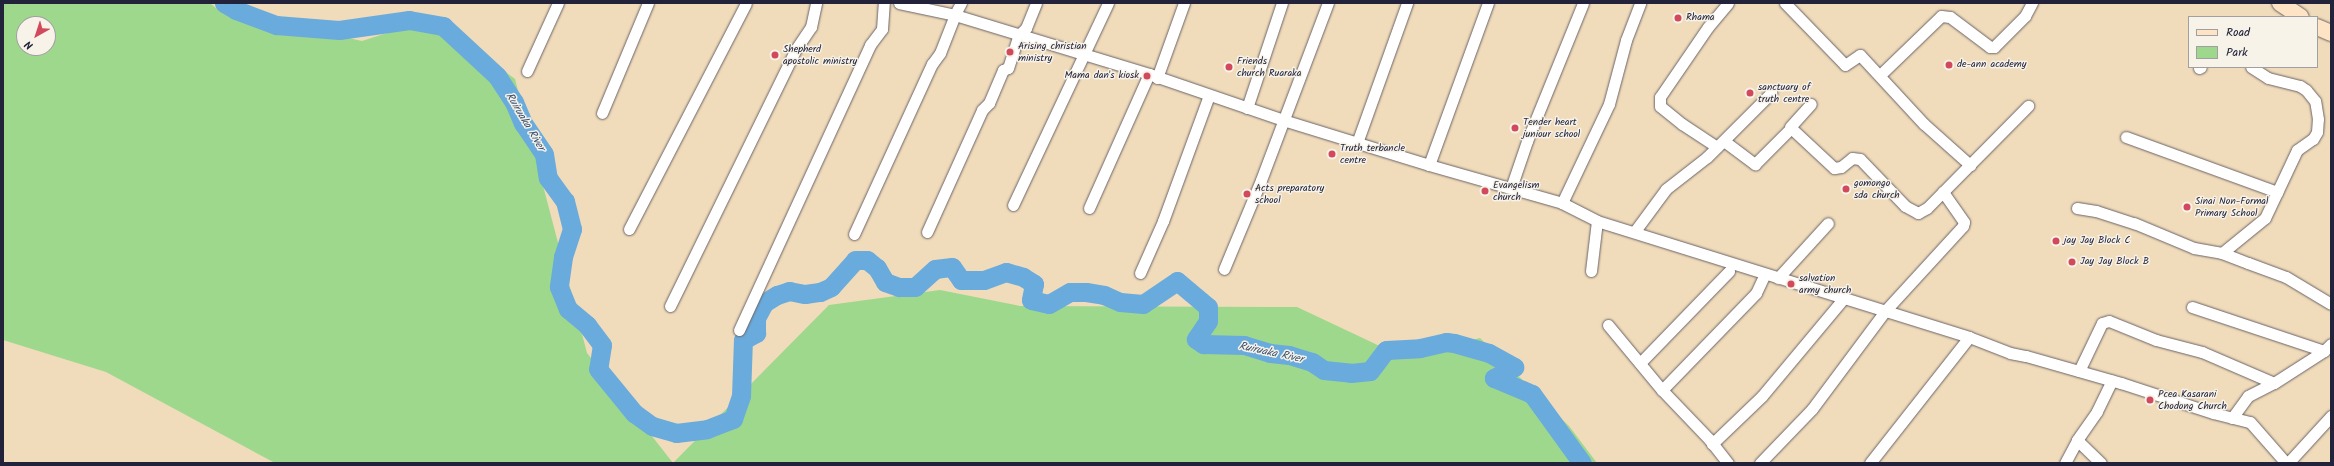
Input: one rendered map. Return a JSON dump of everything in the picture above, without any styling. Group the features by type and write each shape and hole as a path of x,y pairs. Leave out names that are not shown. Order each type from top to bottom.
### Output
{"street":[{"path":"527,71 558,3"},
{"path":"602,113 648,3"},
{"path":"629,229 746,3"},
{"path":"670,306 796,49 811,27 816,3"},
{"path":"739,330 866,52 882,29 884,3"},
{"path":"899,3 955,15 1153,76 1283,120 1357,143 1562,203 1597,221 1635,231 1765,274 1969,337 2010,353 2112,380 2232,418 2250,422 2287,463 2331,416"},
{"path":"854,234 932,64 940,53 961,3"},
{"path":"927,232 982,110 990,104 1003,70 1008,68 1019,35 1026,28 1036,3"},
{"path":"1013,205 1108,3"},
{"path":"1089,208 1153,76 1184,3"},
{"path":"1247,108 1282,3"},
{"path":"1224,270 1328,3"},
{"path":"1357,143 1407,3"},
{"path":"1430,165 1488,3"},
{"path":"1511,188 1527,141 1583,3"},
{"path":"1562,203 1609,104 1626,40 1640,3"},
{"path":"1728,3 1708,27 1660,97 1660,106 1682,124 1755,164 1811,104"},
{"path":"1785,3 1844,64 1860,54 1924,124 1970,165"},
{"path":"1880,75 1941,16 1950,18 1990,47 1994,47 2025,16 2032,3"},
{"path":"2280,3 2300,16"},
{"path":"2318,28 2331,34"},
{"path":"2222,253 2265,218 2297,150 2313,139 2318,132 2316,105 2310,94 2300,86 2268,78 2253,68"},
{"path":"1635,231 1666,189 1720,144 1771,93"},
{"path":"1140,273 1163,221 1209,95"},
{"path":"1790,127 1834,168 1841,167 1852,158 1860,159 1912,211 1922,212 2028,106"},
{"path":"2126,137 2277,192"},
{"path":"1760,463 1812,408 1885,311 1963,226 1964,222 1943,192"},
{"path":"2077,208 2096,211 2134,223 2194,248 2222,253 2286,277 2331,304"},
{"path":"1591,271 1597,221"},
{"path":"1778,278 1828,223"},
{"path":"1640,363 1728,272"},
{"path":"1662,390 1756,293 1765,274"},
{"path":"1712,444 1762,396 1844,298"},
{"path":"2192,306 2328,348"},
{"path":"2079,371 2102,323 2109,321 2156,340 2202,352 2274,383"},
{"path":"1608,325 1662,390 1710,440 1728,463"},
{"path":"1870,463 1969,337"},
{"path":"2232,418 2248,396 2274,383 2328,348"},
{"path":"2065,463 2077,440 2097,411 2112,380"},
{"path":"2077,440 2101,463"}],"green space":[{"path":"3,3 210,3 217,9 362,41 434,18 515,79 587,353 673,463 275,463 106,372 3,340"},
{"path":"940,290 1020,306 1297,307 1403,357 1480,338 1569,426 1597,463 673,463 829,305"}],"waterway":[{"name":"Ruiruaka River","path":"224,3 236,10 276,25 339,30 409,20 443,26 497,76 514,102 523,123 544,154 548,178 565,201 572,229 563,257 559,287 568,309 587,325 602,345 598,369 634,413 652,426 676,433 707,429 733,419 741,396 743,340 756,333 756,318 764,303 777,295 789,291 805,294 820,292 831,287 855,260 867,260 877,268 885,282 899,287 915,287 935,269 952,267 961,280 984,280 1006,272 1023,277 1034,284 1031,300 1049,304 1070,292 1086,292 1104,295 1120,302 1143,304 1177,281 1208,307 1208,321 1196,339 1203,344 1244,345 1270,353 1289,355 1312,362 1324,370 1351,373 1370,371 1386,350 1420,348 1446,342 1454,343 1489,353 1514,367 1494,378 1532,394 1582,463"}],"place":[{"name":"Rhama","path":"1678,18"},
{"name":"Arising christian ministry","path":"1010,52"},
{"name":"Shepherd apostolic ministry","path":"775,55"},
{"name":"de-ann academy","path":"1949,65"},
{"name":"Friends church Ruaraka","path":"1229,67"},
{"name":"Mama dan's kiosk","path":"1147,76"},
{"name":"sanctuary of truth centre","path":"1750,93"},
{"name":"Tender heart juniour school","path":"1515,128"},
{"name":"Truth terbancle centre","path":"1332,154"},
{"name":"gomongo sda church","path":"1846,189"},
{"name":"Evangelism church","path":"1485,191"},
{"name":"Acts preparatory school","path":"1247,194"},
{"name":"Sinai Non-Formal Primary School","path":"2187,207"},
{"name":"jay Jay Block C","path":"2056,241"},
{"name":"Jay Jay Block B","path":"2072,262"},
{"name":"salvation army church","path":"1791,284"},
{"name":"Pcea Kasarani Chodong Church","path":"2150,400"}]}
